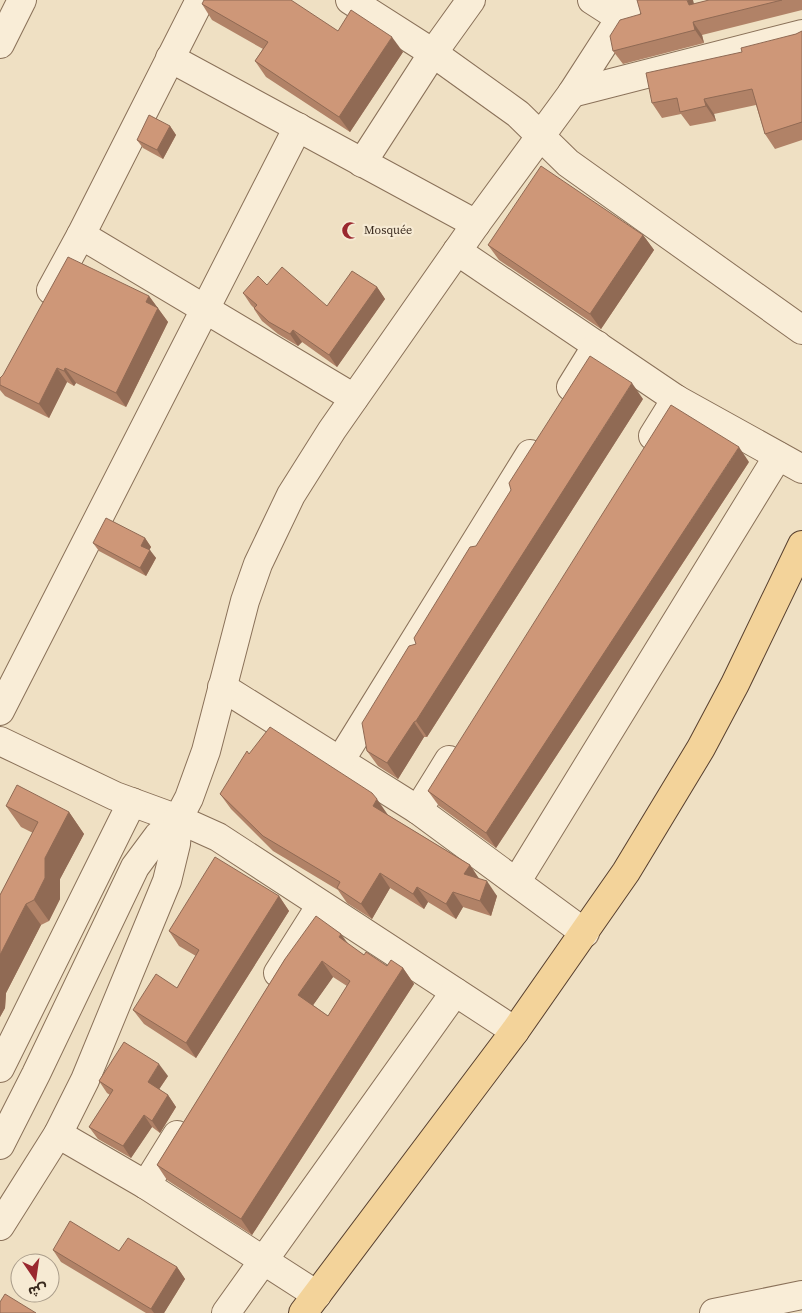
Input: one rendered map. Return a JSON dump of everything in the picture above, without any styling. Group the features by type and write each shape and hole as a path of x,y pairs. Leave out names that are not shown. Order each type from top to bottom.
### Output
{"main road":[{"path":"310,1304 515,1031 585,932 659,819 701,748 735,684 802,545"}],"street":[{"path":"0,44 22,0"},
{"path":"350,0 433,53 518,114 568,163 802,330"},
{"path":"362,162 433,53 471,0"},
{"path":"0,1226 58,1134 88,1073 167,881 176,844 178,819 198,775 245,601 274,529 311,462 354,398 457,250 572,93 626,9 592,0"},
{"path":"38,313 81,236 170,58 190,3"},
{"path":"572,93 802,34"},
{"path":"170,58 476,224"},
{"path":"0,711 298,128"},
{"path":"81,236 354,398"},
{"path":"457,250 676,399 802,469"},
{"path":"561,404 597,345"},
{"path":"640,458 676,399"},
{"path":"340,761 545,430"},
{"path":"517,881 778,456"},
{"path":"222,687 418,810 585,932"},
{"path":"0,741 132,802 199,828 238,849 515,1031"},
{"path":"418,810 460,743"},
{"path":"0,1068 132,802"},
{"path":"0,1145 32,1083 135,867 158,836 178,819"},
{"path":"264,995 321,904"},
{"path":"226,1313 455,992"},
{"path":"146,1185 192,1110"},
{"path":"58,1134 146,1185 264,1260 310,1304"},
{"path":"714,1313 802,1295"}],"building":[{"path":"204,0 291,0 338,31 351,10 392,37 339,117 255,61 268,42 202,4"},
{"path":"637,0 687,0 689,5 709,0 782,0 693,22 695,30 613,51 610,36 620,20 641,14"},
{"path":"802,31 802,122 765,134 752,89 704,99 706,106 680,112 677,98 652,103 646,73 742,52 741,48"},
{"path":"149,115 170,126 157,150 137,140"},
{"path":"541,166 643,235 590,314 488,245"},
{"path":"68,257 149,296 146,302 158,308 116,393 65,368 64,371 57,368 39,404 0,385 0,378"},
{"path":"282,267 327,306 352,271 377,287 329,355 293,330 290,334 269,322 254,308 257,305 243,293 258,276 267,285"},
{"path":"590,356 632,383 416,721 387,763 367,751 362,723 409,646 416,644 414,638 470,547 476,546 511,490 509,483"},
{"path":"671,405 739,447 486,833 428,791"},
{"path":"106,518 145,538 141,546 150,550 140,568 93,543"},
{"path":"270,727 372,793 377,799 373,806 470,865 464,874 487,881 480,901 453,892 446,904 417,887 413,894 380,873 361,904 337,888 340,882 263,836 220,794 247,751 249,754"},
{"path":"17,785 69,812 45,858 45,878 34,900 26,904 0,955 0,895 38,822 6,806"},
{"path":"215,857 279,896 186,1043 133,1010 156,974 177,988 199,950 169,931"},
{"path":"316,916 341,934 339,937 364,955 366,952 387,966 391,960 403,968 241,1219 157,1165 285,959","holes":["322,961 350,981 328,1016 298,995"]},
{"path":"124,1042 159,1064 148,1082 168,1095 152,1121 144,1115 123,1146 89,1127 113,1090 99,1081"},
{"path":"70,1221 119,1251 128,1238 177,1267 151,1309 53,1250"},
{"path":"5,1294 10,1297 10,1303 20,1303 36,1313 0,1313 0,1302"}],"place":[{"name":"Mosquée","path":"350,230"}]}
